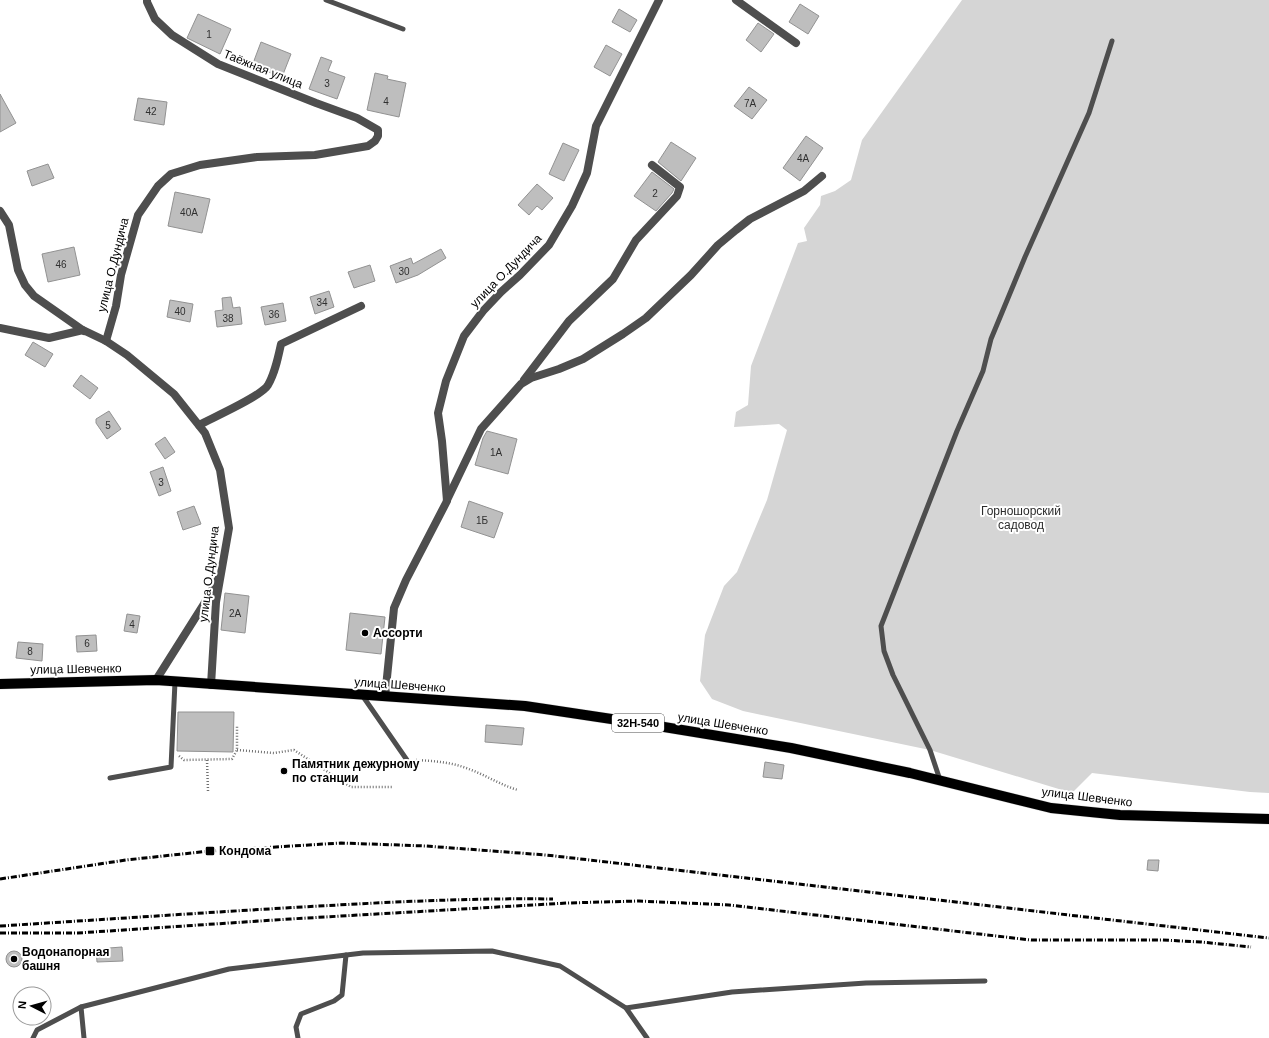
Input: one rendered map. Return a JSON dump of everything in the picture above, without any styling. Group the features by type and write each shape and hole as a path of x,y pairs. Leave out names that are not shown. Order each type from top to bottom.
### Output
{"main road":[{"name":"улица Шевченко","path":"0,684 156,680 525,706 791,748 940,781 1051,808 1120,815 1269,819"}],"street":[{"name":"Таёжная улица","path":"147,0 155,19 172,35 218,64 356,118 378,130 378,136 375,141"},
{"name":"улица О.Дундича","path":"447,501 438,413 446,381 464,336 500,292 520,275 549,245 572,206 587,173 596,126 659,0"},
{"path":"736,0 796,43"},
{"name":"улица О.Дундича","path":"106,341 116,306 121,275 138,215 158,186 171,174 200,165 257,158 316,154 368,146 375,141"},
{"path":"385,697 394,608 406,580 482,429 521,384 569,321 612,279 636,240 677,196 680,187 652,165"},
{"path":"521,384 531,378 583,359 623,334 646,318 691,275 718,245 736,230 750,219 804,191 822,176"},
{"name":"улица О.Дундича","path":"0,211 9,225 18,270 25,285 34,296 84,331 106,341 128,355 174,394 205,433 220,470 229,528 216,602 211,685"},
{"path":"199,425 247,401 267,387 276,368 281,344 361,306"},
{"path":"0,328 49,338 84,331"},
{"path":"156,680 204,604 222,569"}],"lane":[{"path":"326,0 403,29"},
{"path":"940,781 930,750 893,675 884,652 881,626 954,439 983,371 991,339 1025,257 1089,113 1112,41"},
{"path":"110,778 171,767 175,682"},
{"path":"362,695 407,761"},
{"path":"33,1038 37,1030 81,1007 229,969 363,952 492,951 560,966 626,1008 647,1038"},
{"path":"298,1038 296,1027 301,1014 334,1001 342,995 346,955"},
{"path":"626,1008 732,992 866,983 984,981"},
{"path":"81,1007 84,1038"}],"path":[{"path":"172,752 184,760 232,759 237,750 237,726"},
{"path":"237,750 274,752 294,750 351,787 392,787"},
{"path":"208,760 208,791"},
{"path":"407,761 447,762 466,768 518,790"}],"green space":[{"name":"Горношорский садовод","path":"962,0 1269,0 1269,793 1092,773 1072,793 930,750 743,711 712,699 700,681 705,635 724,586 737,572 767,500 787,430 779,424 734,427 736,412 748,405 751,366 798,243 807,241 804,228 820,205 821,196 835,191 851,180 862,140"}],"building":[{"path":"800,4 819,16 808,34 789,22"},
{"path":"619,9 637,20 630,32 612,22"},
{"path":"198,14 231,29 220,54 187,38"},
{"path":"758,23 774,34 761,52 746,40"},
{"path":"261,42 291,54 282,77 252,66"},
{"path":"606,45 622,54 610,76 594,67"},
{"path":"321,57 332,61 328,71 345,77 337,99 309,89"},
{"path":"375,73 388,76 387,79 406,83 399,117 367,110"},
{"path":"749,87 767,100 752,119 734,106"},
{"path":"0,94 16,123 0,132"},
{"path":"138,98 167,102 164,125 134,120"},
{"path":"806,136 823,148 800,181 783,168"},
{"path":"671,142 696,158 681,181 658,162"},
{"path":"563,143 579,150 564,181 549,174"},
{"path":"48,164 54,178 32,186 27,171"},
{"path":"652,172 674,189 656,211 634,196"},
{"path":"537,184 553,198 542,210 537,206 529,215 518,205"},
{"path":"175,192 210,199 202,233 168,226"},
{"path":"74,247 80,275 48,282 42,254"},
{"path":"441,249 446,258 418,275 396,283 390,266 411,258 413,264"},
{"path":"370,265 375,281 354,288 348,272"},
{"path":"329,291 334,307 315,314 310,297"},
{"path":"231,297 233,308 240,307 242,324 217,327 215,311 223,310 222,298"},
{"path":"170,300 193,304 190,322 167,317"},
{"path":"283,303 286,321 265,325 261,307"},
{"path":"33,342 53,354 45,367 25,355"},
{"path":"81,375 98,388 90,399 73,386"},
{"path":"109,411 121,429 107,439 96,423 96,419"},
{"path":"487,431 517,439 508,474 475,465 483,438"},
{"path":"165,437 175,452 165,459 155,444"},
{"path":"163,467 171,491 159,496 150,472"},
{"path":"469,501 503,513 494,538 461,527"},
{"path":"194,506 201,524 183,530 177,512"},
{"path":"225,593 249,596 245,633 221,630"},
{"name":"Ассорти","path":"350,613 385,617 381,654 346,650"},
{"path":"127,614 140,616 137,633 124,631"},
{"path":"96,635 97,651 77,652 76,636"},
{"path":"18,642 43,644 42,661 16,658"},
{"path":"178,712 234,712 233,752 177,751"},
{"path":"486,725 524,728 522,745 485,742"},
{"path":"765,762 784,765 782,779 763,777"},
{"path":"1148,860 1159,860 1158,871 1147,870"},
{"path":"122,947 123,961 97,962 96,949"},
{"name":"Водонапорная башня","path":"11,951 17,951 22,956 20,965 17,967 11,967 6,962 6,956"}],"railway":[{"path":"0,879 126,860 210,851 341,843 426,846 546,855 1269,938"},
{"path":"0,926 392,902 472,899 553,899"},
{"path":"0,933 78,933 567,903 639,901 729,905 1031,940 1162,940 1251,947"}],"place":[{"name":"Ассорти","path":"365,633"},
{"name":"Памятник дежурному по станции","path":"284,771"},
{"name":"Кондома","path":"210,851"},
{"name":"Водонапорная башня","path":"14,959"}]}
